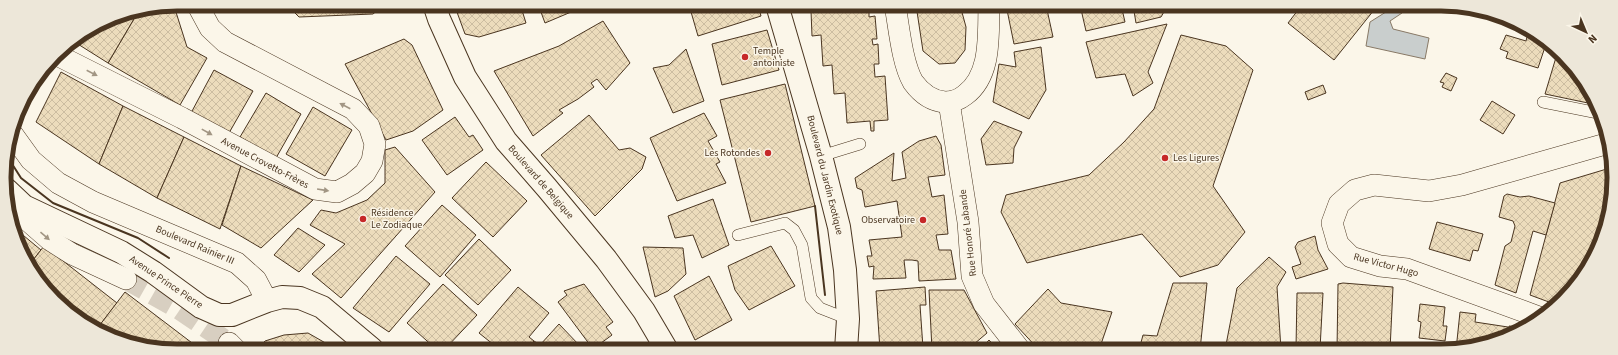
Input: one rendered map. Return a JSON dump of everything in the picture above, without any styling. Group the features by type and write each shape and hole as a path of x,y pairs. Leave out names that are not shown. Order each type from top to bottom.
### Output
{"main road":[{"name":"Boulevard de Belgique","path":"436,11 465,77 506,141 548,188 606,259 644,311 663,344"},
{"name":"Boulevard du Jardin Exotique","path":"779,11 821,156 839,228 846,270 848,319 846,344"},
{"name":"Avenue Prince Pierre","path":"12,194 24,206 121,252 154,272 202,307 219,315 232,315 267,301"},
{"path":"267,301 282,298 300,298 322,307 365,344"}],"street":[{"name":"Avenue Crovetto-Frères","path":"62,58 182,118 241,151 315,189 337,192 352,184 366,173 372,161 375,144 369,126 353,110 225,42 210,28 201,11"},
{"path":"896,11 906,63 913,81 927,97 938,102 949,102 962,98 974,89 983,72 987,52 989,11"},
{"name":"Rue Honoré Labande","path":"949,102 968,222 972,276 984,304 1015,344"},
{"name":"Boulevard Rainier III","path":"16,139 31,160 58,184 93,202 237,263 256,280 267,301"},
{"name":"Rue Victor Hugo","path":"1534,315 1406,269 1380,266 1351,257 1338,244 1332,223 1339,204 1355,190 1374,185 1429,191 1469,183 1604,144"},
{"path":"24,206 26,219 50,240 72,254 126,279"}],"lane":[{"path":"1544,102 1593,112"},
{"path":"821,156 860,144"},
{"path":"738,235 785,224 794,230 802,245 811,298 820,308 848,319"}],"shaded area":[{"path":"1387,11 1402,11 1402,13 1390,21 1393,29 1429,38 1425,59 1366,46 1370,22"}],"building":[{"path":"167,11 176,11 187,47 207,58 180,105 108,63 135,17"},
{"path":"293,11 377,11 373,14 299,17"},
{"path":"457,11 522,11 526,23 479,37 465,34"},
{"path":"541,11 573,11 545,23"},
{"path":"691,11 760,11 761,16 698,36"},
{"path":"811,11 869,11 869,17 875,16 877,39 872,39 873,45 878,44 879,64 874,64 875,77 885,76 888,120 874,121 874,131 871,131 870,121 847,123 845,93 834,94 832,65 823,66 821,35 812,36"},
{"path":"917,11 962,11 966,27 965,50 955,63 939,64 923,51"},
{"path":"1007,11 1047,11 1053,37 1014,44"},
{"path":"1081,11 1122,11 1125,22 1086,31"},
{"path":"1134,11 1164,11 1161,17 1136,23"},
{"path":"1297,11 1373,11 1334,60 1288,23"},
{"path":"135,17 108,63 78,44 104,28"},
{"path":"603,21 630,63 606,90 597,79 591,83 594,87 578,99 559,110 563,113 533,136 494,71 559,46"},
{"path":"1167,24 1148,72 1153,83 1133,96 1125,74 1096,78 1086,42"},
{"name":"Temple antoiniste","path":"767,30 779,70 722,85 712,44"},
{"name":"Les Ligures","path":"1181,35 1226,46 1253,70 1213,186 1245,232 1218,265 1180,277 1142,234 1027,263 1001,212 1006,195 1089,175 1124,142 1154,109"},
{"path":"1506,35 1526,41 1527,35 1545,47 1538,68 1506,58 1508,52 1500,49"},
{"path":"404,39 412,45 443,110 413,131 386,140 345,64"},
{"path":"1041,47 1046,90 1029,119 993,102 999,64 1016,67 1014,52"},
{"path":"686,49 704,101 673,113 653,68 669,65"},
{"path":"1556,58 1573,76 1589,102 1588,103 1545,94"},
{"path":"214,70 253,91 229,133 191,113"},
{"path":"61,72 123,106 99,164 36,122"},
{"path":"1446,73 1457,78 1451,91 1442,87 1444,83 1440,82"},
{"name":"Les Rotondes","path":"785,84 815,206 751,222 720,100"},
{"path":"1323,85 1326,93 1308,100 1305,92"},
{"path":"266,93 301,114 276,158 240,137"},
{"path":"1492,101 1515,115 1503,134 1480,120"},
{"path":"123,106 184,137 157,198 99,164"},
{"path":"313,107 352,130 325,176 286,154"},
{"path":"704,113 717,136 708,141 720,162 716,164 726,183 677,201 650,138"},
{"path":"589,115 619,150 630,148 646,157 642,169 595,216 541,155"},
{"path":"455,117 469,137 473,135 483,150 447,175 422,140"},
{"path":"994,121 1022,132 1014,148 1013,163 986,165 981,139"},
{"name":"Observatoire","path":"936,136 941,145 945,175 928,177 932,197 944,195 948,234 936,235 939,250 951,250 956,279 919,281 918,261 904,260 906,278 873,279 874,266 869,267 867,256 872,256 869,240 902,237 897,201 865,207 862,190 857,188 855,178 894,153 892,181 906,178 902,152 919,141"},
{"path":"184,137 241,166 220,229 157,198"},
{"name":"Résidence Le Zodiaque","path":"395,147 435,192 341,298 312,274 345,244 310,225 321,210 336,213 367,200 385,183 385,150"},
{"path":"486,162 527,201 493,237 452,198"},
{"path":"241,166 313,200 261,248 222,225"},
{"path":"1607,169 1607,188 1604,210 1590,251 1573,279 1550,303 1530,295 1560,183"},
{"path":"1507,194 1520,197 1529,196 1555,203 1546,235 1533,231 1516,293 1495,285 1505,246 1511,242 1515,226 1513,221 1499,217 1504,196"},
{"path":"713,199 729,245 702,258 693,235 675,238 668,216"},
{"path":"442,205 476,235 440,277 405,246"},
{"path":"1437,222 1483,234 1478,251 1473,250 1470,261 1429,249"},
{"path":"298,228 325,245 299,272 274,255"},
{"path":"21,233 41,250 33,260"},
{"path":"1315,236 1318,250 1328,269 1296,279 1292,267 1301,264 1295,247 1298,242"},
{"path":"479,239 511,270 478,305 445,275"},
{"path":"44,246 117,303 100,325 94,322 76,310 52,287 33,260"},
{"path":"771,246 795,286 749,310 735,290 728,266"},
{"path":"643,247 683,248 686,274 668,291 655,297"},
{"path":"396,256 430,284 389,332 353,308"},
{"path":"1269,257 1286,272 1277,287 1281,344 1226,344 1237,288"},
{"path":"709,276 732,320 695,340 674,296"},
{"path":"1173,283 1207,283 1201,344 1141,344 1143,335 1157,336"},
{"path":"1343,283 1393,287 1390,344 1337,344 1338,284"},
{"path":"443,284 477,315 450,344 430,344 407,323"},
{"path":"584,284 613,322 606,327 612,335 600,344 589,344 558,302 567,295 564,291"},
{"path":"518,287 549,313 529,337 534,341 531,344 493,344 479,333"},
{"path":"925,287 926,305 920,305 923,344 880,344 876,291"},
{"path":"1048,289 1061,303 1112,312 1101,344 1033,344 1015,324"},
{"path":"929,290 964,290 987,333 974,344 932,344"},
{"path":"125,292 193,344 167,344 145,341 124,335 100,325"},
{"path":"1297,293 1323,293 1320,344 1296,344"},
{"path":"1420,304 1445,307 1443,326 1447,326 1445,341 1419,338 1421,322 1418,321"},
{"path":"1460,312 1476,314 1475,322 1508,327 1508,329 1494,335 1457,343"},
{"path":"559,324 578,344 541,344"},
{"path":"308,333 327,344 262,344 265,341 284,335"},
{"path":"989,340 993,344 985,344"},
{"path":"534,341 538,344 531,344"}],"tunnel":[{"path":"126,279 179,309 229,343"}],"wall":[{"path":"11,163 21,178 53,203 138,238 169,258"},
{"path":"815,206 825,295"}],"place":[{"name":"Temple antoiniste","path":"745,57"},
{"name":"Les Rotondes","path":"768,153"},
{"name":"Les Ligures","path":"1165,158"},
{"name":"Résidence Le Zodiaque","path":"363,219"},
{"name":"Observatoire","path":"923,220"}]}
